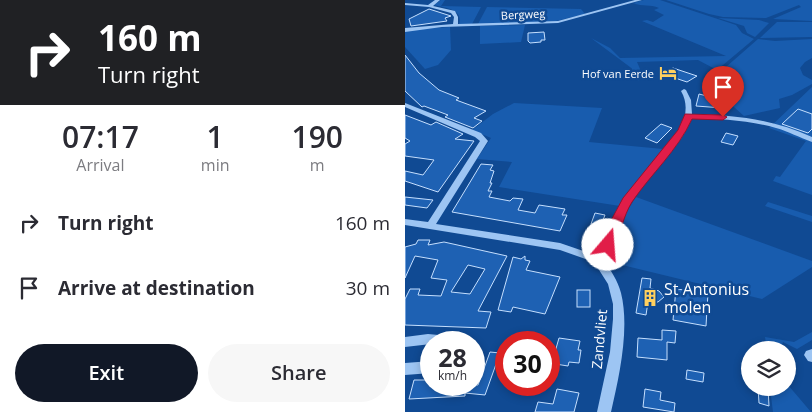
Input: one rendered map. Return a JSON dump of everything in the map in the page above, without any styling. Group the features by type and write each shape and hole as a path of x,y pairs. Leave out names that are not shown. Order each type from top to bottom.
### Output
{"street":[{"path":"429,6 437,0"},
{"name":"Bergweg","path":"405,30 558,22 640,0"},
{"path":"405,4 429,6 453,12 456,17 455,26"},
{"path":"405,222 567,248 597,259 608,245 615,224 627,201 682,130 689,116 689,104 685,92"},
{"path":"405,105 478,135 484,140 430,226"},
{"path":"689,116 771,122 812,140"},
{"name":"Zandvliet","path":"597,259 613,286 618,303 616,337 605,412"},
{"path":"405,342 420,340"},
{"path":"405,369 420,368"}],"shaded area":[{"path":"441,0 445,0 441,6 481,7 472,24 459,25 460,20 456,12 449,8 434,5"},
{"path":"644,0 660,0 736,25 742,33 754,39 717,70 698,60 637,62 640,69 639,81 630,67 591,38 610,48 620,58 726,56 642,21 653,22 664,15 654,10 659,8 633,3"},
{"path":"666,0 812,0 812,21 773,19 801,7 799,5 766,18 723,17"},
{"path":"487,7 581,9 585,14 556,21 478,24"},
{"path":"718,18 759,20 769,23 755,37 747,33 744,26"},
{"path":"777,22 812,22 812,37 760,38"},
{"path":"525,25 521,42 480,44 480,26"},
{"path":"450,27 451,50 438,65 425,69 405,47 405,30"},
{"path":"758,39 775,41 812,39 812,58 800,68 803,75 812,80 812,84 792,95 779,99 780,108 744,116 725,99 702,88"},
{"path":"812,87 812,195 773,181 776,176 780,177 806,141 769,128"},
{"path":"514,103 602,108 589,142 663,149 620,206 499,187 512,162 477,159 491,138 472,130 493,114"},
{"path":"636,197 812,261 812,267 762,299 614,263 612,246 617,228"},
{"path":"768,202 812,216 812,222 765,206"},
{"path":"812,332 812,340 797,349 796,341"},
{"path":"765,337 788,341 766,341"},
{"path":"796,394 811,412 773,412 771,396 796,396"}],"building":[{"path":"429,9 451,16 445,18 447,21 411,26 409,19"},
{"path":"544,32 545,40 530,43 528,41 528,33"},
{"path":"405,55 419,73 439,90 459,98 456,100 486,111 474,118 482,121 473,128 445,117 448,115 424,106 422,107 405,91"},
{"path":"673,68 697,76 687,82 663,74"},
{"path":"699,94 723,100 723,108 696,106"},
{"path":"798,109 812,114 812,129 808,133 782,124"},
{"path":"405,115 431,125 436,122 463,134 455,139 474,141 438,192 405,181 405,171 423,175 434,160 405,156 405,144 410,141 405,138"},
{"path":"661,124 672,128 657,143 645,138"},
{"path":"726,133 738,136 733,145 721,142"},
{"path":"481,164 493,165 490,170 494,171 490,183 492,183 488,191 492,191 489,197 510,201 513,198 523,199 518,210 535,213 539,205 565,209 562,215 567,215 560,231 452,212"},
{"path":"405,197 433,200 427,208 405,205"},
{"path":"595,213 605,215 601,225 591,224"},
{"path":"418,240 430,240 428,245 444,242 507,256 478,311 491,312 486,328 405,325 405,299 410,289 420,289 418,295 441,296 447,280 431,278 438,260 415,256 405,278 405,247 416,244","holes":["468,265 485,269 470,294 451,292"]},
{"path":"525,256 525,260 530,261 526,270 560,277 545,314 513,307 511,312 498,310 513,257 521,259"},
{"name":"St Antonius molen","path":"642,278 651,279 650,288 659,291 664,297 658,302 648,302 646,315 636,313"},
{"path":"676,289 708,293 706,326 673,320"},
{"path":"577,290 590,290 590,307 577,307"},
{"path":"662,330 676,331 675,343 667,342 667,360 637,357 638,338 662,340"},
{"path":"560,338 580,341 578,350 581,350 579,363 569,362 568,366 560,365"},
{"path":"490,352 495,352 495,367 485,395 485,366"},
{"path":"687,370 704,373 703,382 686,379"},
{"path":"414,380 420,380 420,396 465,396 409,399"},
{"path":"645,389 661,392 660,400 675,403 674,412 643,407"},
{"path":"560,390 579,393 574,412 535,412 538,402 553,404 555,396 560,396"},
{"path":"759,396 768,396 769,406 759,403"}],"place":[{"name":"Hof van Eerde","path":"668,73"},
{"name":"St Antonius molen","path":"650,298"}],"route":[{"path":"608,245 615,224 630,196 685,127 689,116 723,117"}]}
